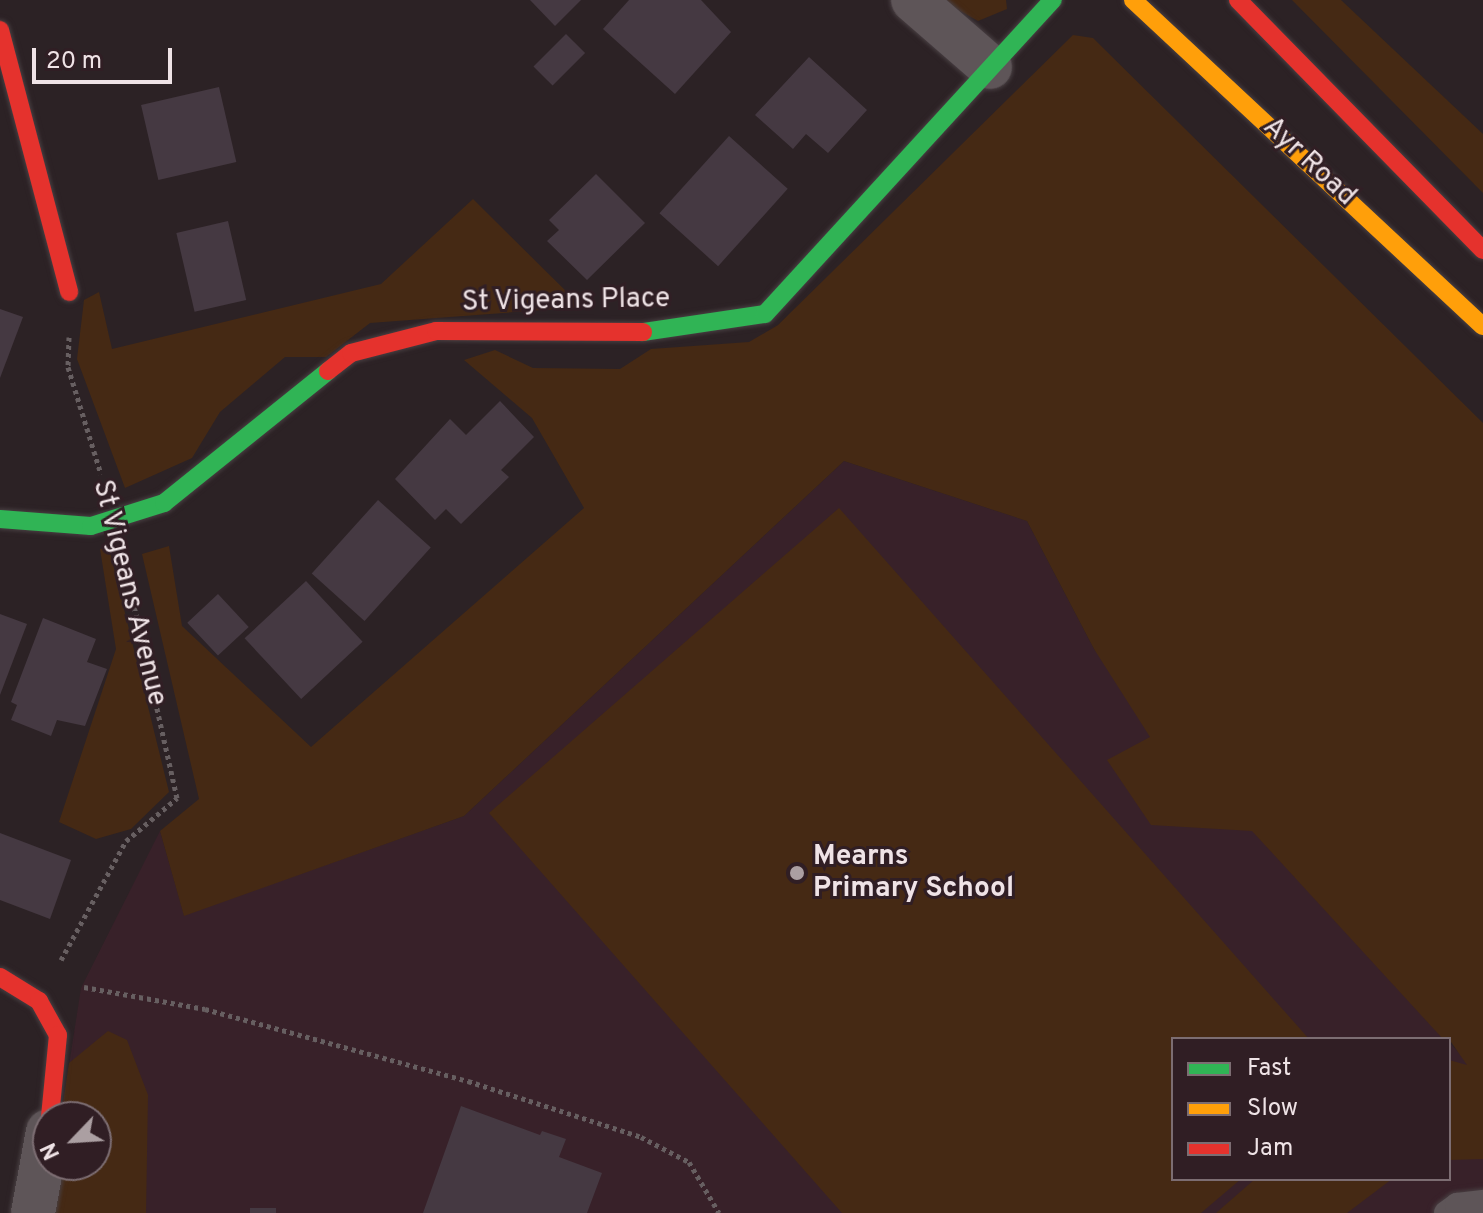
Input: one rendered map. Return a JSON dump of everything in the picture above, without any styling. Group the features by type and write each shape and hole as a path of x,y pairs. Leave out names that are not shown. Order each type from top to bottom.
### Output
{"street":[{"path":"913,0 990,67"},
{"name":"St Vigeans Place","path":"0,519 91,526 164,503 351,353 436,331 649,332 765,314 1053,0"},
{"name":"Ayr Road","path":"1133,0 1483,326"},
{"path":"1238,0 1483,250"},
{"path":"0,30 69,292"},
{"path":"0,977 39,1001 58,1035 52,1101"},
{"path":"33,1213 39,1181"}],"lane":[{"path":"1446,1213 1457,1205 1483,1202"}],"path":[{"name":"St Vigeans Avenue","path":"39,1001 126,841 177,798 114,519 68,367 69,292"},
{"path":"50,980 205,1009 468,1081 641,1137 689,1162 719,1213"}],"shaded area":[{"path":"941,0 1006,0 1007,9 978,21"},
{"path":"1292,0 1341,0 1483,134 1483,193"},
{"path":"1073,35 1093,38 1483,423 1483,1159 1451,1160 1451,1061 1467,1065 1451,1042 1451,1037 1441,1037 1252,831 1151,825 1107,760 1150,737 1094,649 1027,521 844,461 464,816 184,916 160,831 199,799 142,554 169,546 182,626 311,747 584,508 532,418 464,360 495,350 533,368 620,369 651,349 749,342 778,325"},
{"path":"473,199 582,307 370,323 326,357 285,357 220,412 192,458 125,488 77,359 84,300 99,292 112,349 381,284"},
{"name":"Mearns Primary School","path":"844,461 1027,521 1094,649 1252,830 1444,1037 1171,1037 1171,1181 1451,1181 1451,1044 1483,1079 1483,1213 46,1213 79,1181 112,1181 112,1101 63,1101 81,988 160,831 184,915 464,816"},
{"path":"839,508 1307,1037 1171,1037 1171,1181 1239,1181 1201,1213 842,1213 489,813"},
{"path":"109,548 169,792 131,829 96,839 59,822 116,649 100,549"},
{"path":"108,1031 127,1040 148,1095 146,1213 46,1213 51,1181 112,1181 112,1101 63,1101 69,1063"},
{"path":"1253,1181 1389,1181 1347,1213 1216,1213"}],"building":[{"path":"530,0 581,0 555,26"},
{"path":"629,0 701,0 731,32 675,94 603,29"},
{"path":"566,34 585,53 553,86 533,67"},
{"path":"809,57 867,110 828,153 806,134 793,149 755,115"},
{"path":"219,87 236,162 158,180 141,105"},
{"path":"729,136 788,189 718,266 659,213"},
{"path":"596,174 645,223 587,280 547,241 559,230 549,220"},
{"path":"228,221 246,300 195,312 176,233"},
{"path":"0,309 23,317 0,378"},
{"path":"500,401 534,437 501,470 509,477 461,524 446,509 435,520 395,479 450,419 466,435"},
{"path":"378,500 431,548 365,621 312,574"},
{"path":"306,581 363,642 301,699 245,638"},
{"path":"218,594 249,627 218,656 187,623"},
{"path":"0,614 27,624 0,695"},
{"path":"43,618 96,639 87,662 107,669 85,726 57,720 51,736 11,720 17,705 11,702"},
{"path":"0,833 71,860 50,919 0,900"},
{"path":"461,1106 540,1135 542,1131 566,1139 559,1157 602,1173 587,1213 423,1213"},
{"path":"250,1208 276,1208 276,1213 250,1213"}],"traffic: fast":[{"path":"643,332 765,314 1053,0"},
{"path":"0,519 91,526 164,503 328,371"}],"traffic: slow":[{"path":"1133,0 1483,326"}],"traffic: jam":[{"path":"1238,0 1483,250"},
{"path":"0,30 69,292"},
{"path":"328,371 351,353 436,331 643,332"},
{"path":"0,977 39,1001 58,1035 52,1101"}],"place":[{"name":"Mearns Primary School","path":"797,873"}]}
